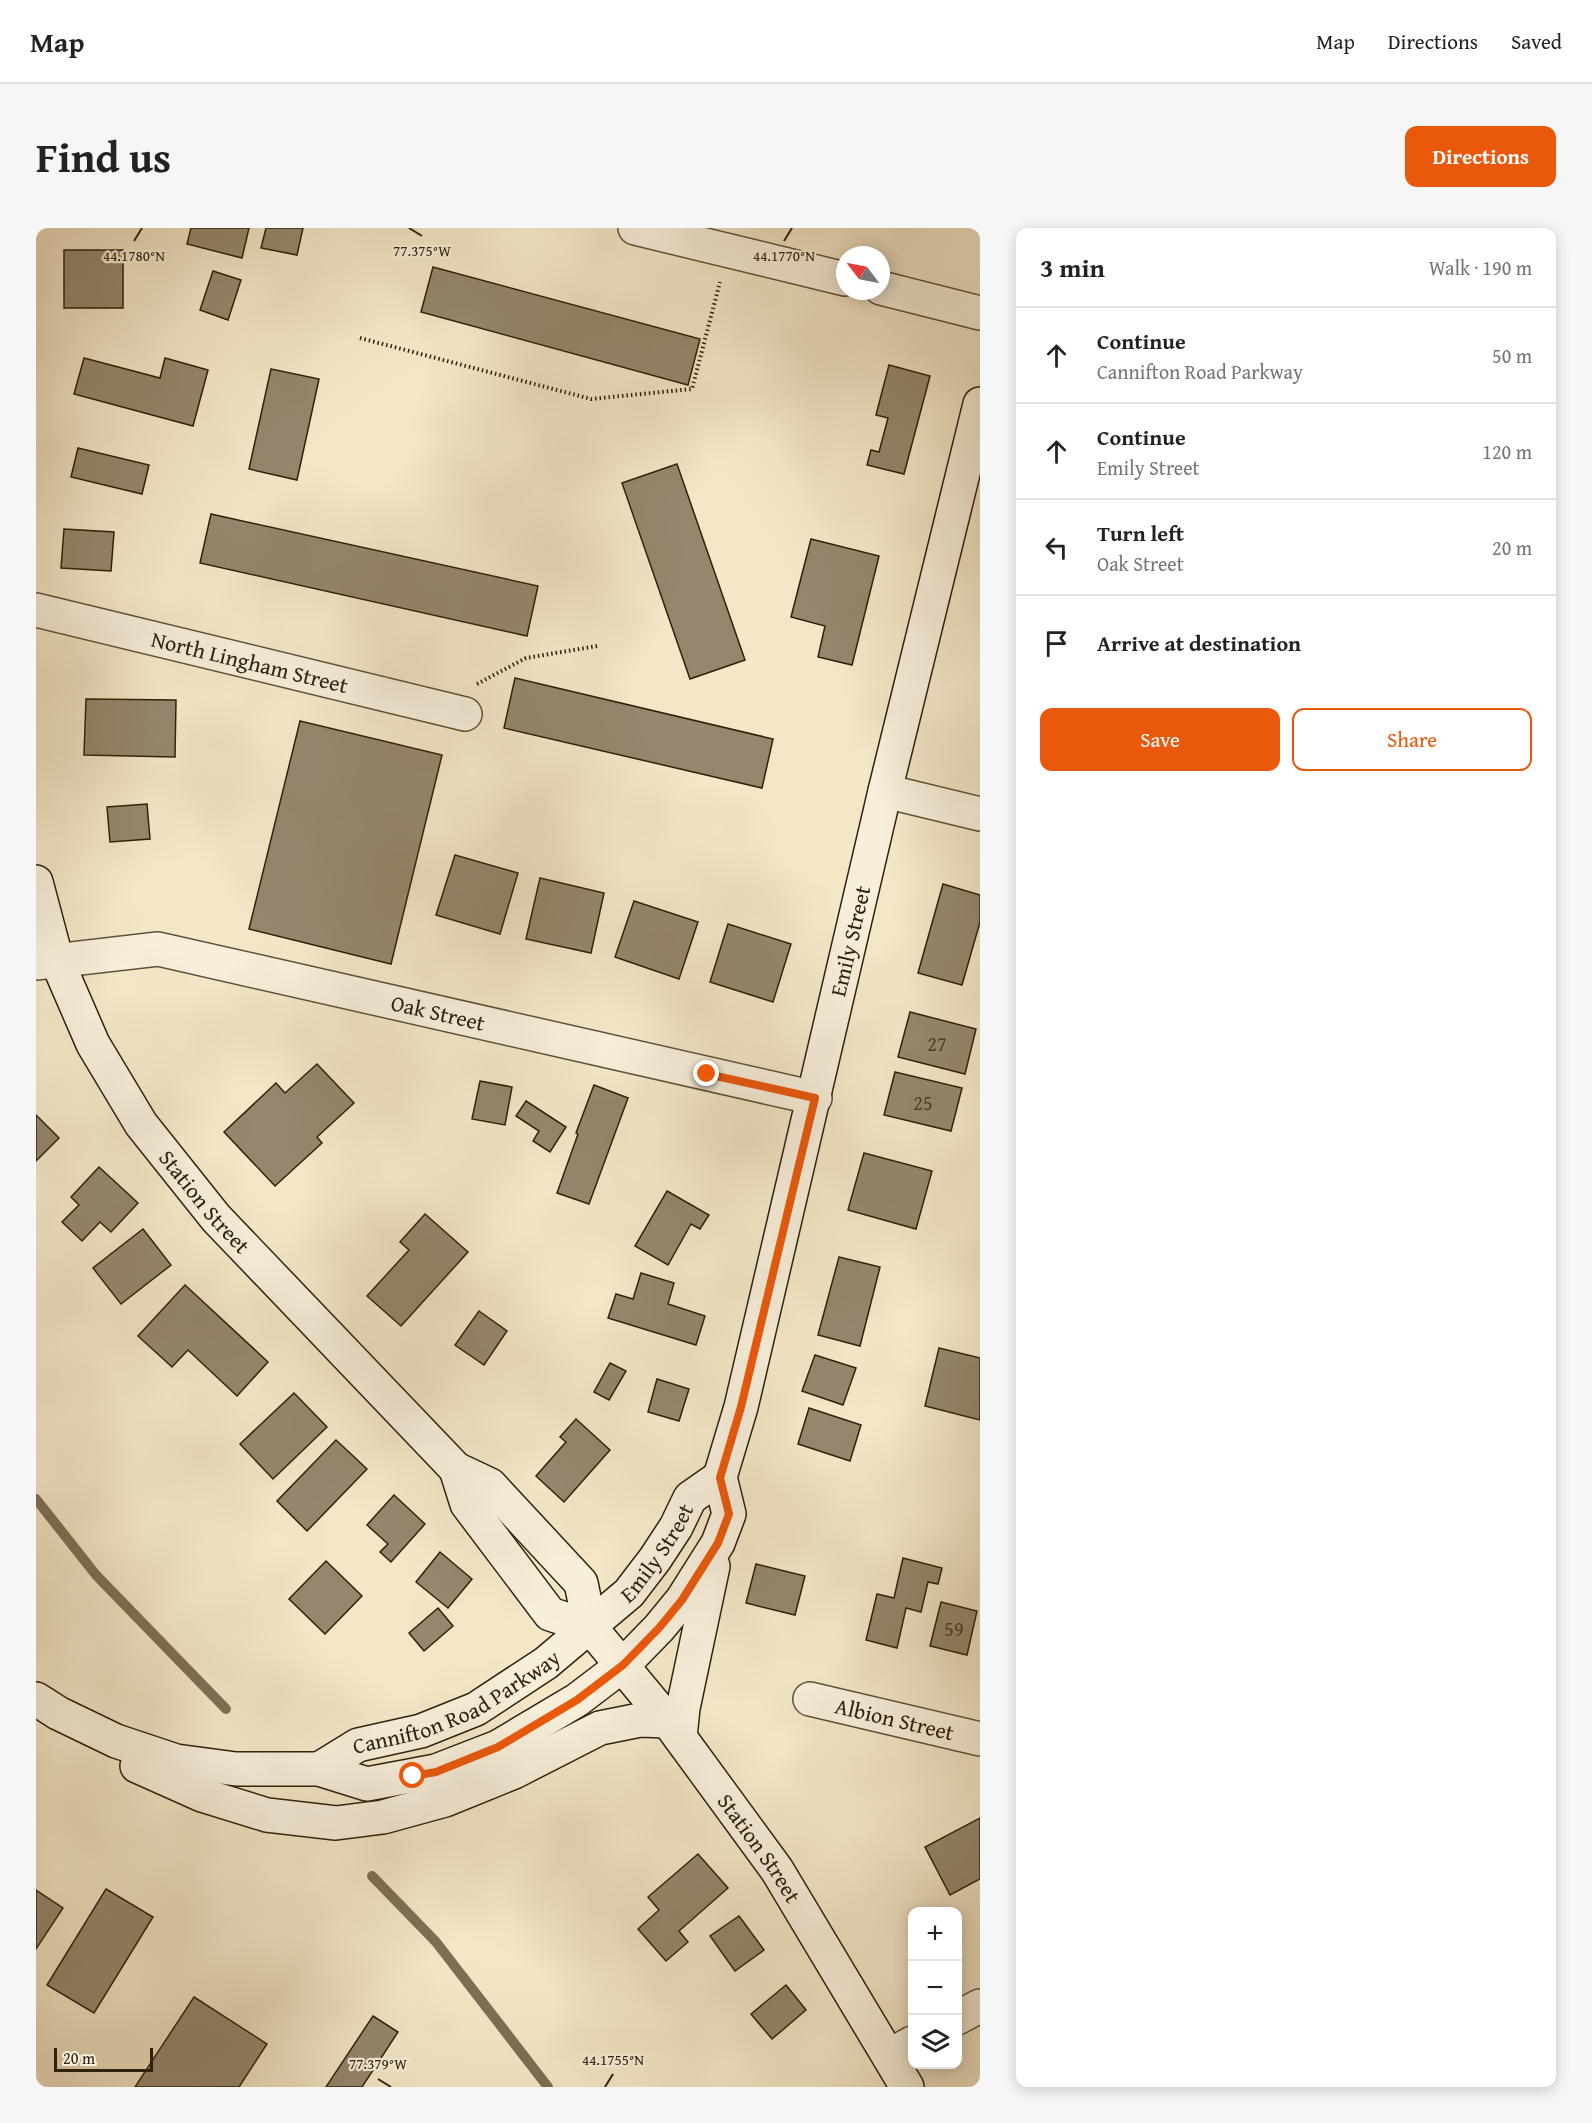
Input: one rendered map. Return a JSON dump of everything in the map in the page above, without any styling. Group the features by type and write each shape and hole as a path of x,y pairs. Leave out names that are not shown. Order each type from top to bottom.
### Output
{"street":[{"path":"635,228 836,277"},
{"path":"890,290 980,313"},
{"name":"Emily Street","path":"623,1665 682,1600 718,1543 729,1514 720,1478 741,1407 885,791 980,404"},
{"name":"North Lingham Street","path":"36,610 468,701"},
{"path":"885,791 980,814"},
{"name":"Station Street","path":"36,882 47,962 141,1124 216,1218 456,1469 490,1485 581,1583 590,1627 674,1729 777,1870 901,2049 907,2087"},
{"name":"Oak Street","path":"47,962 158,949 815,1098"},
{"name":"Emily Street","path":"590,1627 629,1593 676,1527 690,1498 720,1478"},
{"path":"47,1706 135,1765 202,1796 267,1815 336,1823 383,1817 445,1800 514,1772 600,1728 640,1720 674,1729 682,1708 718,1543"},
{"name":"Cannifton Road Parkway","path":"319,1769 358,1745 421,1731 476,1709 546,1663 590,1627"},
{"name":"Cannifton Road Parkway","path":"47,1706 116,1742 176,1761 236,1769 319,1769 367,1784 436,1772 498,1747 577,1700 623,1665"},
{"name":"Albion Street","path":"810,1699 980,1739"},
{"path":"962,2015 980,2006"}],"path":[{"path":"360,338 591,399 692,389 721,279"},
{"path":"468,701 526,658 597,646"}],"building":[{"path":"191,228 249,228 242,258 187,244"},
{"path":"266,228 303,228 297,255 261,248"},
{"path":"64,250 123,250 123,308 64,308"},
{"path":"433,267 700,339 688,385 421,312"},
{"path":"213,271 241,280 228,320 200,310"},
{"path":"84,358 160,378 165,358 208,370 193,426 74,394"},
{"path":"889,365 930,376 904,474 867,465 871,450 879,452 888,418 876,415"},
{"path":"271,369 319,379 297,480 249,469"},
{"path":"78,448 149,465 142,494 71,477"},
{"path":"677,464 745,660 690,679 622,483"},
{"path":"211,514 538,586 527,636 200,563"},
{"path":"64,529 114,532 111,571 61,568"},
{"path":"811,539 879,556 852,665 818,657 825,626 791,617"},
{"path":"515,678 773,739 762,788 504,728"},
{"path":"86,699 176,700 175,757 84,755"},
{"path":"300,721 442,755 391,964 249,929"},
{"path":"147,804 150,839 110,842 107,807"},
{"path":"455,855 518,873 500,934 436,915"},
{"path":"540,878 604,893 591,953 526,939"},
{"path":"943,884 980,895 980,922 962,985 918,973"},
{"path":"634,901 698,922 679,979 615,957"},
{"path":"728,924 791,944 773,1002 710,982"},
{"path":"910,1012 976,1029 965,1074 898,1057"},
{"path":"317,1064 354,1103 317,1137 322,1143 275,1186 224,1132 276,1083 285,1093"},
{"path":"895,1072 962,1088 951,1131 884,1115"},
{"path":"480,1081 512,1087 505,1125 472,1119"},
{"path":"594,1085 628,1098 589,1204 557,1193"},
{"path":"526,1101 566,1127 550,1152 533,1141 539,1131 516,1116"},
{"path":"36,1115 59,1138 36,1161"},
{"path":"864,1153 932,1171 916,1229 848,1210"},
{"path":"99,1167 138,1203 111,1232 100,1222 82,1241 62,1222 79,1205 71,1197"},
{"path":"667,1191 709,1215 700,1229 691,1224 668,1265 635,1246"},
{"path":"425,1214 468,1252 401,1326 367,1296 409,1250 400,1242"},
{"path":"143,1229 171,1265 121,1304 93,1268"},
{"path":"839,1257 880,1267 860,1346 818,1335"},
{"path":"641,1273 674,1283 668,1304 705,1316 696,1345 608,1318 616,1294 633,1299"},
{"path":"185,1285 268,1362 237,1396 188,1350 172,1367 138,1336"},
{"path":"479,1311 507,1331 484,1365 455,1345"},
{"path":"939,1348 980,1358 980,1420 925,1406"},
{"path":"815,1355 856,1368 843,1405 802,1391"},
{"path":"610,1363 626,1371 609,1400 594,1392"},
{"path":"657,1379 689,1389 679,1421 648,1412"},
{"path":"294,1393 327,1427 273,1479 240,1444"},
{"path":"809,1408 861,1425 850,1461 798,1444"},
{"path":"576,1419 610,1450 564,1502 536,1476 566,1442 560,1437"},
{"path":"336,1440 367,1469 307,1531 277,1501"},
{"path":"394,1495 425,1524 391,1562 380,1552 388,1544 367,1525"},
{"path":"440,1552 472,1579 448,1608 416,1582"},
{"path":"903,1558 942,1568 938,1584 928,1582 921,1612 906,1608 897,1648 866,1640 877,1594 894,1598"},
{"path":"326,1561 362,1596 325,1634 289,1599"},
{"path":"756,1564 805,1576 795,1615 746,1603"},
{"path":"941,1602 977,1611 967,1655 930,1646"},
{"path":"438,1608 453,1626 424,1651 409,1633"},
{"path":"980,1818 980,1879 950,1895 925,1847"},
{"path":"698,1854 728,1888 679,1931 688,1942 666,1961 638,1929 659,1910 648,1897"},
{"path":"106,1889 153,1917 94,2013 47,1985"},
{"path":"36,1890 63,1908 36,1949"},
{"path":"739,1916 764,1950 735,1971 710,1936"},
{"path":"786,1985 806,2010 772,2039 751,2014"},
{"path":"194,1997 267,2044 239,2087 135,2087"},
{"path":"373,2016 398,2032 362,2087 326,2087"}],"waterway":[{"path":"36,1499 96,1575 226,1709"},
{"path":"372,1876 436,1942 548,2087"}],"route":[{"path":"413,1776 436,1772 498,1747 577,1700 623,1665 682,1600 718,1543 729,1514 720,1478 741,1407 815,1098 707,1074"}]}
